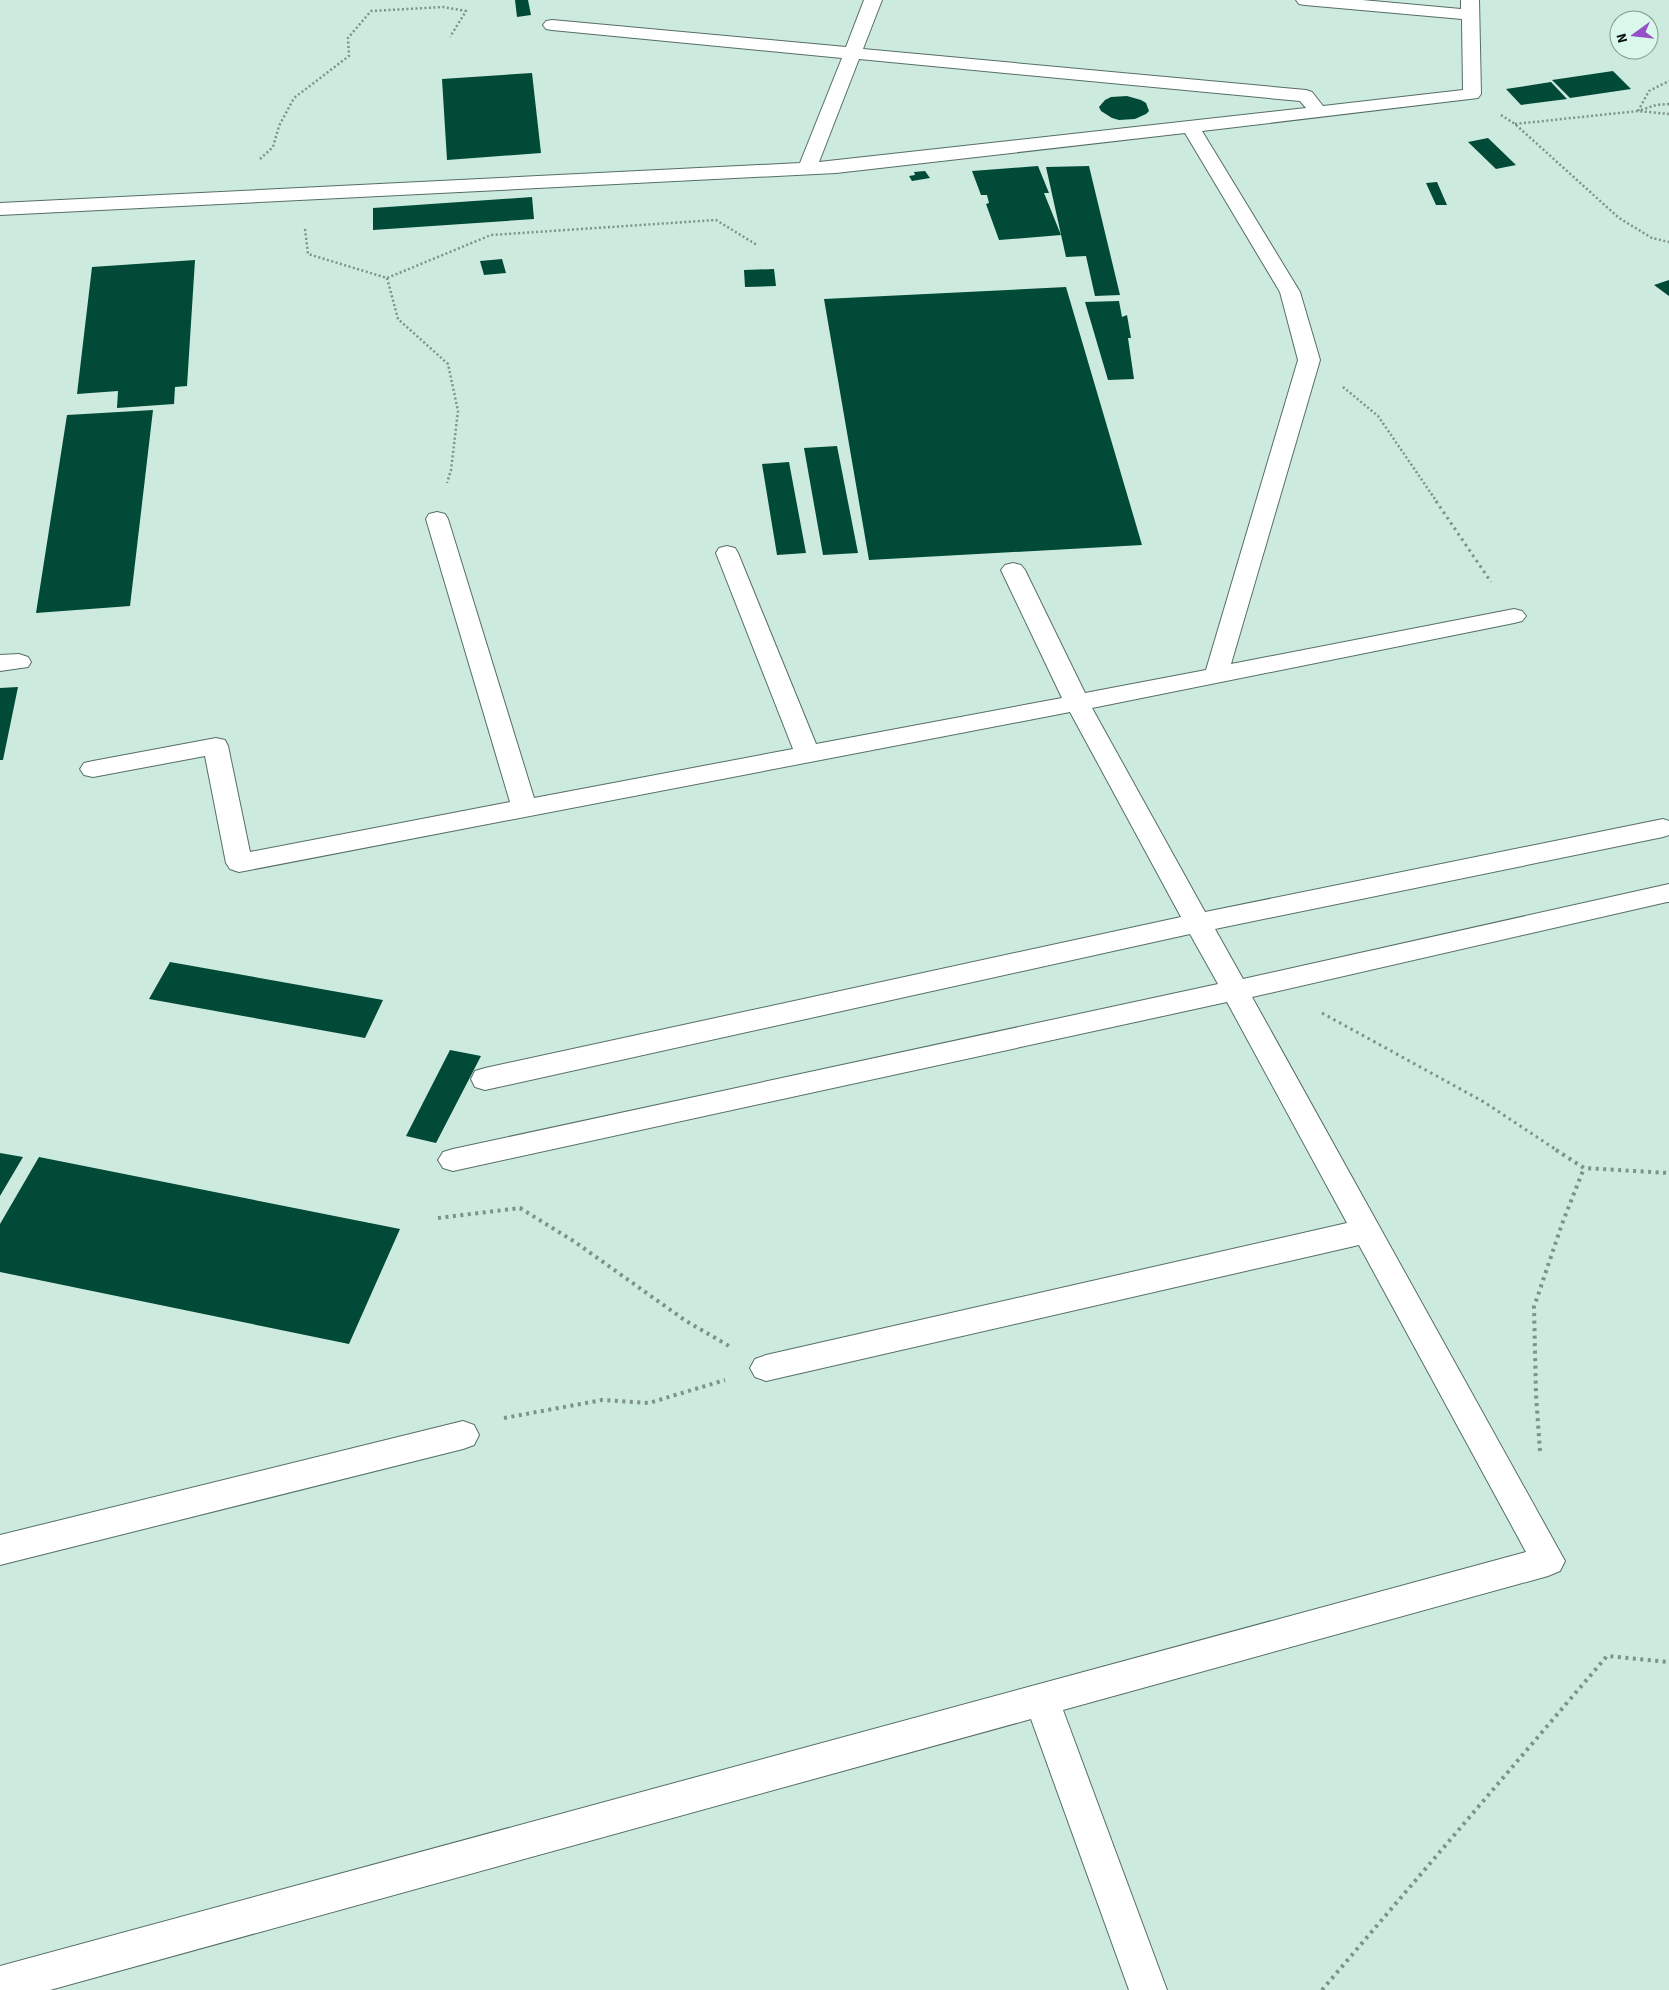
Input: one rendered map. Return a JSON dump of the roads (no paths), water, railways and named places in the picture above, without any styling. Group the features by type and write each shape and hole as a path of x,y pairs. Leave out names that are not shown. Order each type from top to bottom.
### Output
{"street":[{"path":"807,169 873,0"},
{"path":"0,209 836,167 1472,94 1470,7 1305,0"},
{"path":"552,25 1306,96 1319,112"},
{"path":"1190,126 1290,292 1309,360 1216,676"},
{"path":"437,519 525,809"},
{"path":"727,553 808,755"},
{"path":"0,1985 1548,1561 1077,703 1013,570"},
{"path":"93,769 216,746 239,863 1077,703 1514,616"},
{"path":"485,1079 1198,923 1663,828"},
{"path":"453,1160 1280,980 1667,893"},
{"path":"766,1368 1366,1231"},
{"path":"0,1550 463,1435"},
{"path":"1042,1700 1148,1990"}]}
